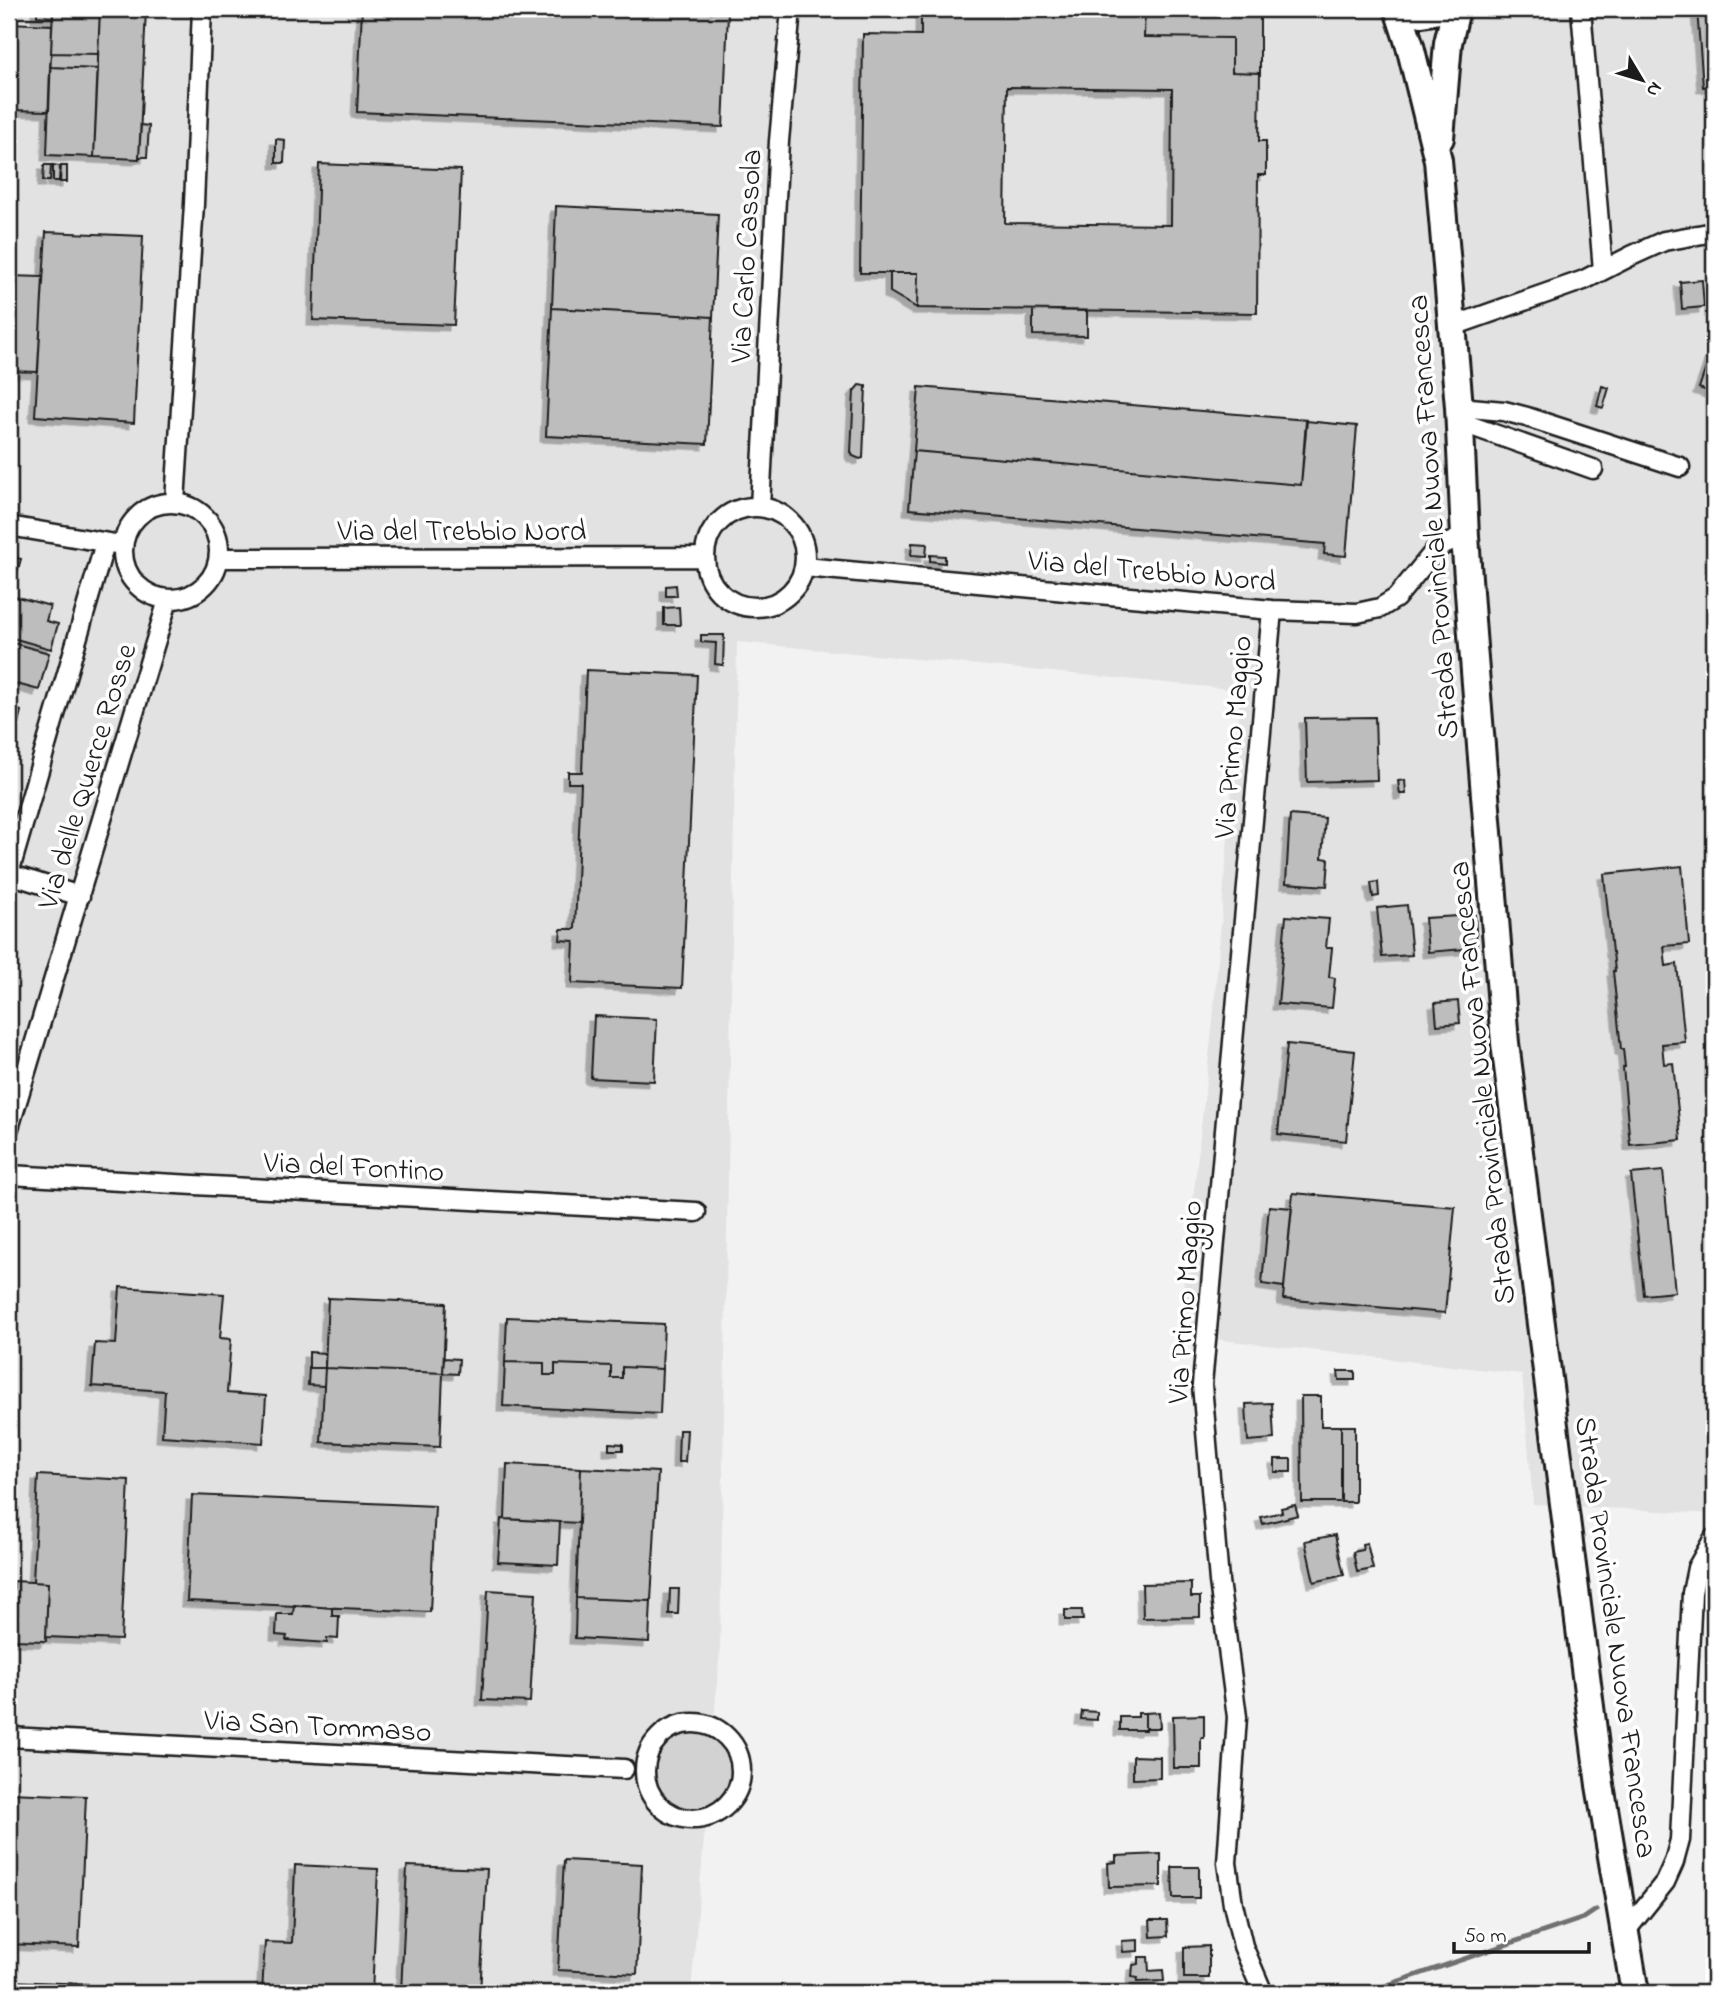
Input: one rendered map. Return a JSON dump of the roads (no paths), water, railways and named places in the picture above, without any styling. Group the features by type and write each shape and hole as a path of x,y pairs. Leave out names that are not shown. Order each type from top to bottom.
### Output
{"main road":[{"name":"Strada Provinciale Nuova Francesca","path":"1398,9 1410,46 1438,160 1460,414 1465,536 1505,1043 1600,1785 1635,1993"},
{"path":"1403,9 1422,13 1444,9"},
{"name":"Strada Provinciale Nuova Francesca","path":"1438,160 1448,43 1456,9"}],"street":[{"path":"175,502 194,204 202,9"},
{"name":"Via Carlo Cassola","path":"760,508 779,141 791,9"},
{"path":"1581,9 1603,270"},
{"path":"1453,326 1584,280 1664,242 1714,232"},
{"path":"1460,414 1504,411 1527,416 1681,467"},
{"path":"1460,414 1593,469"},
{"path":"80,896 9,873 114,544 146,509 160,503 175,502 191,506 204,515 214,527 219,542 219,558 214,573 205,585 192,594 168,600 148,594 136,585 114,544"},
{"path":"760,508 773,510 795,527 805,553 804,567 799,581 790,593 764,607 750,608 735,604 722,596 707,572 705,557 708,540 716,526 728,515 743,509 760,508"},
{"path":"9,526 114,544"},
{"name":"Via del Trebbio Nord","path":"804,567 1272,610 1357,612 1380,608 1396,598 1437,548 1465,536"},
{"name":"Via del Trebbio Nord","path":"219,558 705,557"},
{"name":"Via delle Querce Rosse","path":"9,1128 168,600"},
{"name":"Via Primo Maggio","path":"1263,1993 1243,1946 1227,1863 1237,1717 1219,1581 1202,1385 1272,610"},
{"name":"Via del Fontino","path":"9,1175 696,1212"},
{"path":"1625,1933 1665,1882 1680,1840 1692,1593 1697,1567 1714,1538"},
{"path":"688,1723 704,1724 718,1729 734,1745 740,1759 741,1776 737,1791 727,1805 713,1814 698,1819 681,1818 666,1811 654,1799 647,1785 645,1769 648,1754 667,1730 688,1723"},
{"name":"Via San Tommaso","path":"9,1737 624,1769"},
{"path":"647,1785 624,1769 648,1754"}],"waterway":[{"path":"1364,1993 1584,1918 1596,1910"}]}
